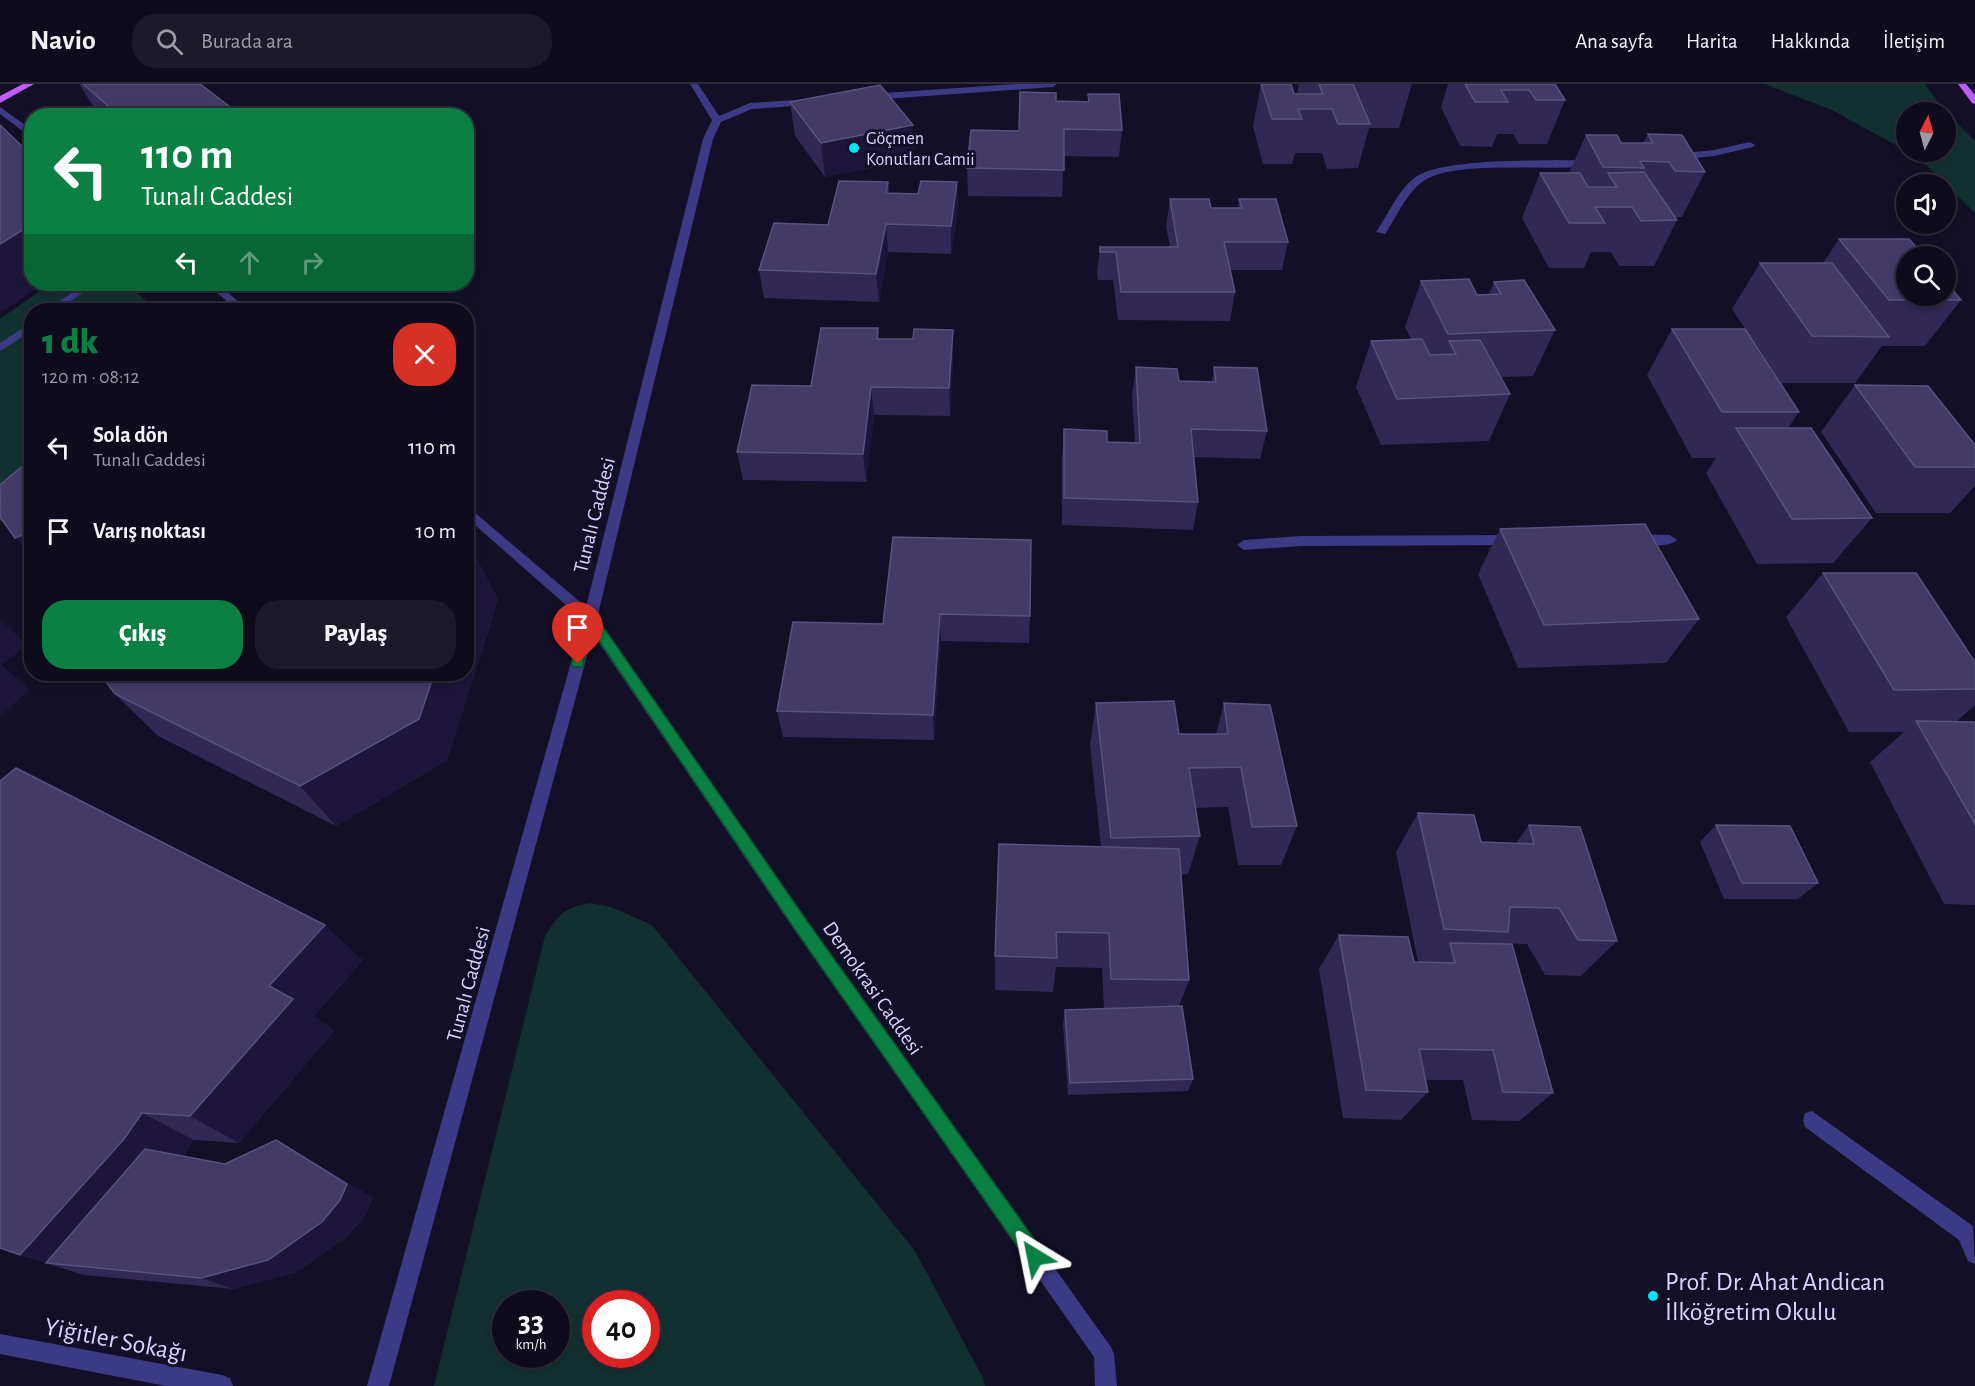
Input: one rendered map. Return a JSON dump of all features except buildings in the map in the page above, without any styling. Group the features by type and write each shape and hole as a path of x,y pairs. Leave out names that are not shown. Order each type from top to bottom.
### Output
{"main road":[{"path":"0,100 30,84"},
{"path":"1963,85 1975,94"},
{"path":"1963,85 1975,101"}],"street":[{"path":"694,84 717,120 750,106 820,101"},
{"path":"855,99 1053,84"},
{"path":"0,110 24,129"},
{"name":"Tunalı Caddesi","path":"378,1386 590,619 708,139 717,120"},
{"path":"1665,158 1714,153 1750,145"},
{"path":"1381,232 1419,179 1429,173 1458,168 1599,163"},
{"path":"62,303 80,291"},
{"path":"220,291 235,303"},
{"path":"0,348 24,332"},
{"name":"Demokrasi Caddesi","path":"474,516 590,619 801,926 1104,1354 1106,1386"},
{"path":"1621,539 1670,540"},
{"path":"1244,545 1301,541 1526,540"},
{"path":"1812,1120 1966,1233 1975,1254"},
{"name":"Yiğitler Sokağı","path":"0,1344 222,1386"}],"green space":[{"path":"1764,84 1925,84 1938,102 1896,102 1896,145 1832,110"},
{"path":"1956,122 1975,141 1975,213 1956,194 1956,174 1935,174 1923,162 1956,162"},
{"path":"40,291 135,291 148,303 24,303 24,503 0,522 0,319"},
{"path":"589,903 611,907 652,925 915,1251 983,1378 985,1386 434,1386 545,936 562,914 573,907"}],"place":[{"name":"Göçmen Konutları Camii","path":"854,148"},
{"name":"Prof. Dr. Ahat Andican İlköğretim Okulu","path":"1653,1296"}],"route":[{"path":"578,664 590,619 801,926 1035,1257"}]}
